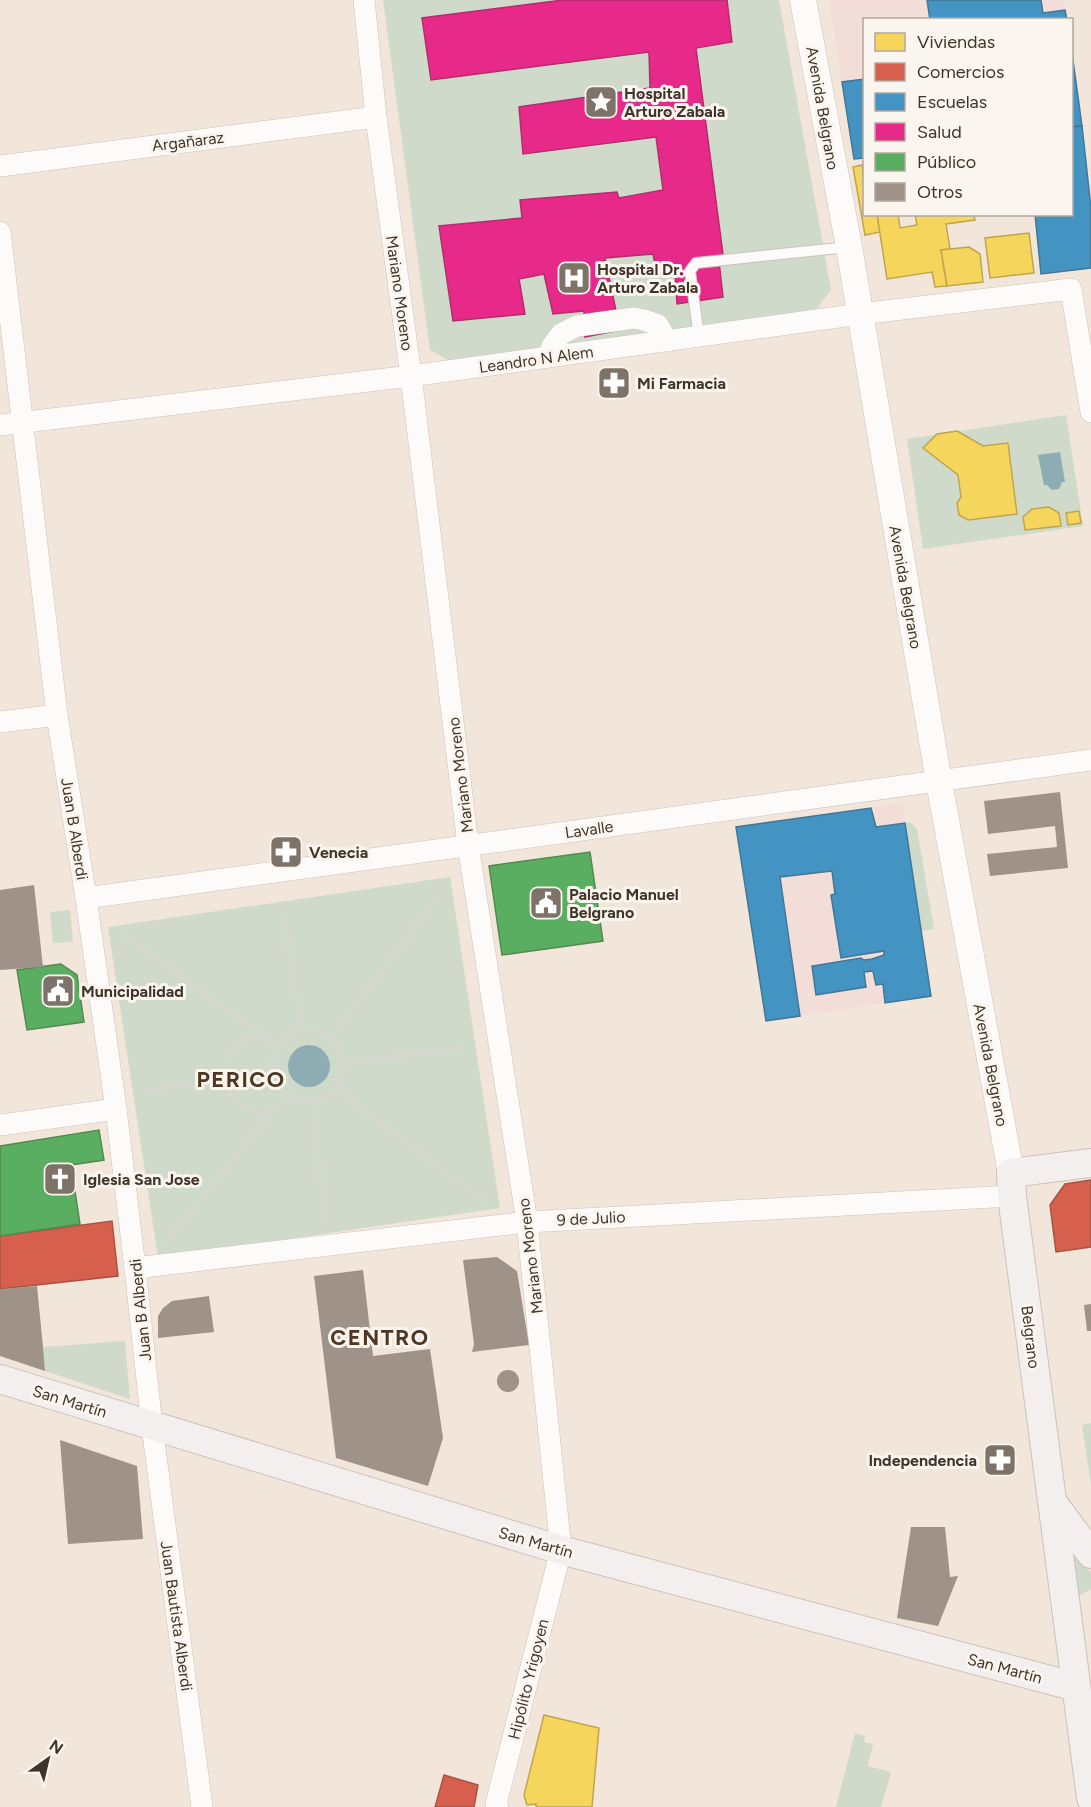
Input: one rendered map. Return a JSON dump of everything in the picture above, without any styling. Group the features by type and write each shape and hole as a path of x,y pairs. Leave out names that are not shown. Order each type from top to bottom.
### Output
{"main road":[{"path":"1012,1185 1091,1163"},
{"name":"Belgrano","path":"1012,1185 1071,1643 1082,1706 1091,1798"},
{"name":"San Martín","path":"0,1379 1082,1706"},
{"name":"Belgrano","path":"1052,1501 1091,1554"},
{"path":"1071,1643 1077,1630 1091,1615"}],"street":[{"name":"Mariano Moreno","path":"364,0 376,117 411,376 468,845 527,1222 561,1550"},
{"name":"Avenida Belgrano","path":"803,0 849,247 939,782 1012,1185"},
{"name":"Argañaraz","path":"0,166 376,117"},
{"name":"Juan B Alberdi","path":"0,232 57,715 116,1109 152,1426"},
{"name":"Leandro N Alem","path":"0,425 411,376 860,314 1071,289 1091,412"},
{"path":"0,722 57,715"},
{"name":"Lavalle","path":"86,898 1091,760"},
{"path":"0,1125 116,1109"},
{"name":"9 de Julio","path":"135,1268 527,1222 1012,1185"},
{"name":"Juan Bautista Alberdi","path":"152,1426 202,1807"},
{"name":"Hipólito Yrigoyen","path":"496,1806 561,1550"}],"lane":[{"path":"699,337 690,271 696,263 849,247"}],"path":[{"path":"331,1038 441,893"},
{"path":"284,914 301,1030"},
{"path":"124,936 278,1046"},
{"path":"301,1030 314,1030 331,1038 341,1049 344,1063 344,1072 336,1089 324,1099 313,1102 302,1102 286,1094 274,1079 273,1054 289,1035 301,1030"},
{"path":"270,1039 252,1038 240,1043 225,1063 224,1079 226,1088 233,1099 243,1107 255,1113 264,1114 274,1110"},
{"path":"344,1063 463,1048"},
{"path":"145,1091 224,1079"},
{"path":"336,1089 484,1201"},
{"path":"166,1242 286,1094"},
{"path":"313,1102 325,1222"}],"shaded area":[{"path":"829,0 1064,0 1067,18 863,18 863,158 854,159"},
{"path":"902,803 931,996 766,1021 736,827"}],"green space":[{"path":"383,0 779,0 831,290 816,309 450,361 430,350"},
{"path":"1066,415 1083,526 923,549 907,439"},
{"path":"910,822 917,829 934,929 921,931 905,823"},
{"path":"450,877 500,1208 158,1258 108,927"},
{"path":"70,910 73,942 53,943 50,912"},
{"path":"125,1341 130,1399 45,1371 43,1347"},
{"path":"1091,1423 1091,1485 1082,1425"},
{"path":"1067,1545 1091,1572 1091,1589 1071,1600"},
{"path":"855,1733 865,1736 864,1742 873,1744 868,1766 891,1772 881,1807 836,1807"}],"water":[{"path":"1060,452 1065,482 1062,482 1059,489 1052,490 1044,485 1038,455"},
{"path":"309,1045 324,1051 330,1066 324,1081 309,1087 294,1081 288,1066 294,1051"}],"building: Viviendas":[{"path":"862,165 863,216 877,216 880,232 865,235 853,167"},
{"path":"877,216 898,216 900,228 917,225 915,216 974,216 975,220 946,224 950,249 941,250 947,286 935,287 932,272 887,279"},
{"path":"1029,233 1034,273 990,278 985,238"},
{"path":"969,247 980,254 983,282 947,286 941,250"},
{"path":"957,431 983,446 1008,443 1017,514 968,520 959,515 957,503 961,497 958,475 923,448 937,434"},
{"path":"1049,507 1059,513 1061,526 1025,530 1023,517 1032,509"},
{"path":"1079,511 1081,523 1068,525 1066,513"},
{"path":"544,1715 599,1728 592,1807 527,1805 524,1795"}],"building: Comercios":[{"path":"1091,1180 1091,1247 1056,1252 1050,1205 1065,1184"},
{"path":"112,1221 118,1276 0,1289 0,1236"},
{"path":"444,1775 478,1785 474,1807 435,1807"}],"building: Escuelas":[{"path":"927,0 1041,0 1043,13 1065,10 1067,18 930,18"},
{"path":"1073,60 1082,126 1073,127"},
{"path":"863,79 863,158 854,159 842,82"},
{"path":"1082,126 1091,208 1091,268 1041,274 1035,216 1073,216 1073,127"},
{"path":"871,808 876,827 905,823 931,996 885,1003 883,984 876,985 873,971 864,972 866,987 816,995 812,966 861,958 872,959 884,955 884,951 841,958 831,895 835,894 832,871 780,877 800,1016 766,1021 736,827"}],"building: Salud":[{"path":"563,0 727,0 732,42 696,48 724,262 719,261 723,297 677,304 675,273 657,275 653,254 605,258 620,330 585,337 584,311 553,314 544,274 519,279 525,314 453,321 439,226 522,218 520,200 617,192 619,198 663,190 656,137 523,154 519,107 650,88 649,52 431,80 422,18"}],"building: Público":[{"name":"Palacio Manuel Belgrano","path":"590,852 603,941 502,955 489,866"},
{"path":"61,964 77,975 84,1022 27,1030 17,970"},
{"name":"Iglesia San Jose","path":"99,1130 104,1160 71,1165 80,1224 0,1236 0,1146"}],"building: Otros":[{"path":"1060,792 1068,868 990,876 987,854 1057,847 1055,826 988,834 984,801"},
{"path":"34,885 43,967 0,970 0,890"},
{"path":"497,1257 517,1271 529,1345 472,1352 474,1344 463,1260"},
{"path":"363,1270 373,1356 430,1349 443,1438 428,1486 336,1458 314,1276"},
{"path":"37,1286 45,1371 0,1356 0,1289"},
{"path":"209,1296 214,1332 158,1338 158,1316 163,1308 172,1301"},
{"path":"1091,1304 1091,1331 1087,1331 1084,1305"},
{"path":"508,1370 516,1373 519,1381 516,1389 508,1392 500,1389 497,1381 500,1373"},
{"path":"60,1440 137,1466 143,1539 68,1544"},
{"path":"911,1527 945,1527 950,1577 958,1576 938,1626 897,1618"}],"place":[{"name":"Hospital Arturo Zabala","path":"601,102"},
{"name":"Hospital Dr. Arturo Zabala","path":"574,278"},
{"name":"Mi Farmacia","path":"614,383"},
{"name":"Venecia","path":"286,852"},
{"name":"Palacio Manuel Belgrano","path":"546,903"},
{"name":"Municipalidad","path":"58,991"},
{"name":"Iglesia San Jose","path":"60,1179"},
{"name":"Independencia","path":"1000,1460"}],"district":[{"name":"PERICO","path":"241,1079"},
{"name":"CENTRO","path":"380,1337"}]}
